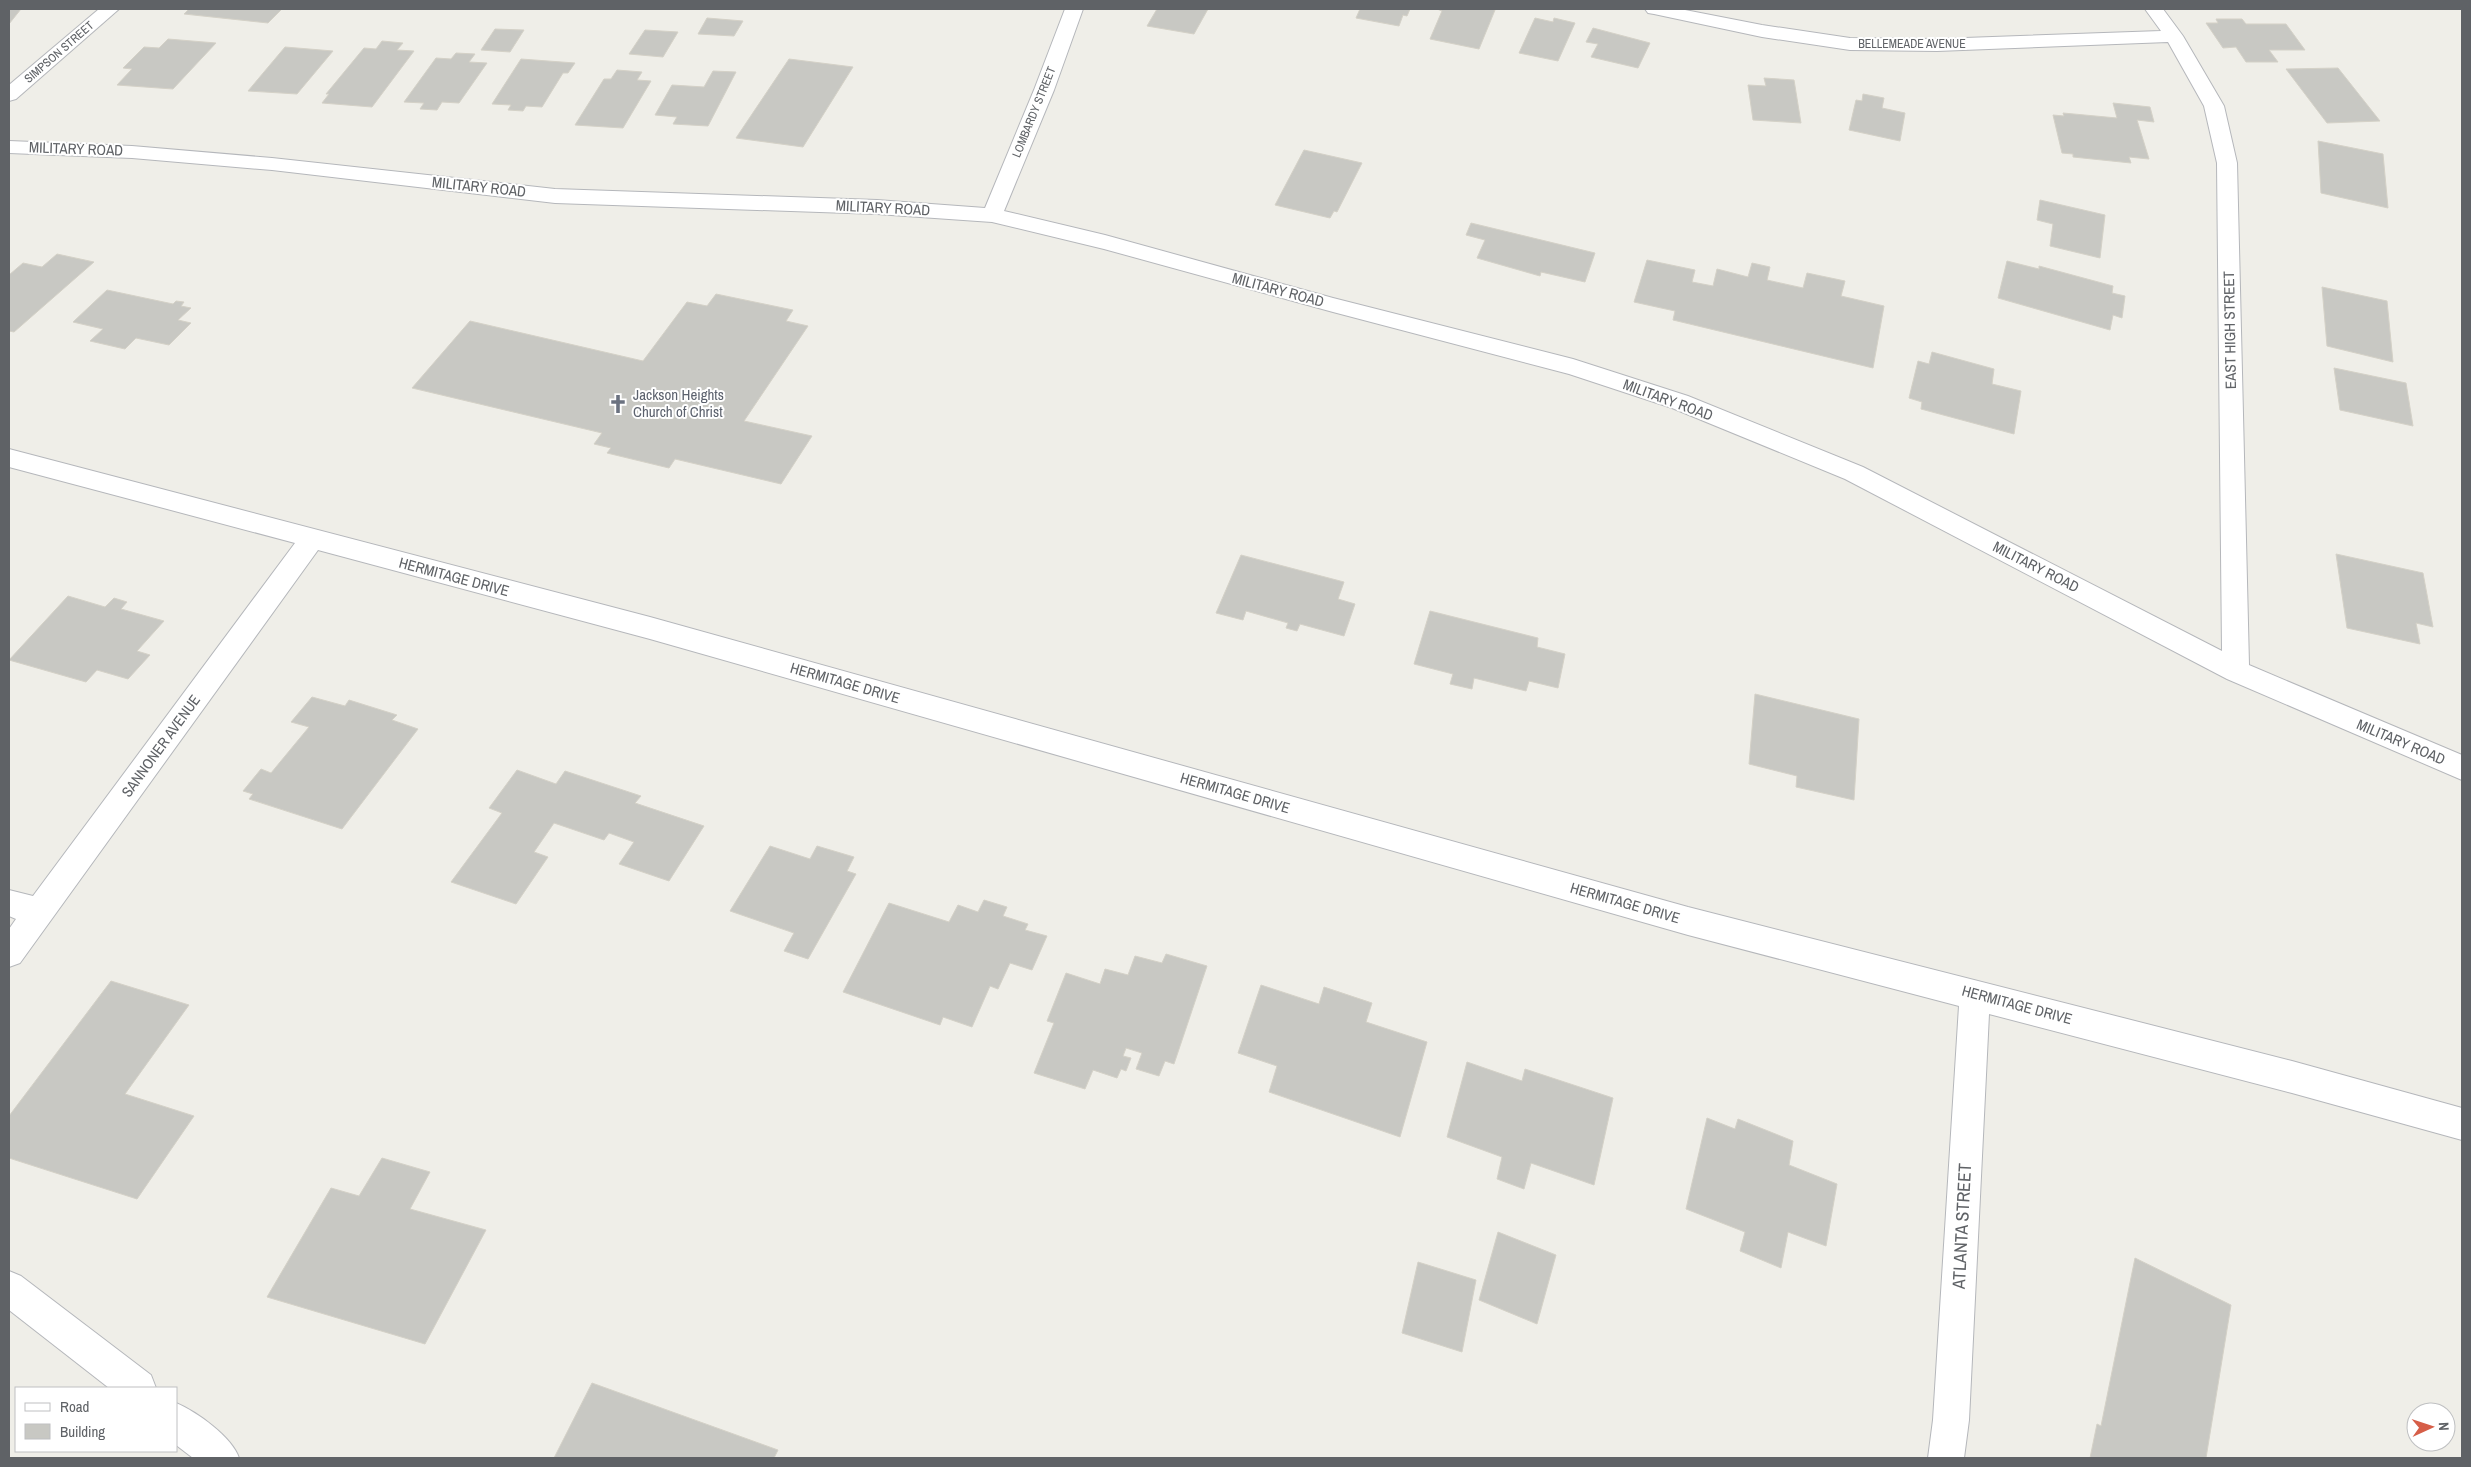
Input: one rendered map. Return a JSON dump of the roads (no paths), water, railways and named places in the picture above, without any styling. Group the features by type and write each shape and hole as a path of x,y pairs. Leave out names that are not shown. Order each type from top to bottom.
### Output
{"street":[{"name":"SIMPSON STREET","path":"9,95 110,9"},
{"name":"LOMBARDY STREET","path":"992,216 1044,90 1074,9"},
{"name":"BELLEMEADE AVENUE","path":"1654,9 1762,32 1850,44 1937,45 2174,36"},
{"name":"EAST HIGH STREET","path":"2154,9 2174,36 2214,106 2227,163 2236,671"},
{"name":"MILITARY ROAD","path":"9,147 132,152 272,164 555,196 877,206 992,216 1105,242 1332,305 1573,367 1680,402 1854,473 2236,671 2462,768"},
{"name":"HERMITAGE DRIVE","path":"9,458 660,631 1679,919 1975,994 2292,1077 2462,1124"},
{"name":"SANNONER AVENUE","path":"9,953 312,539"},
{"path":"9,904 40,911"},
{"name":"ATLANTA STREET","path":"1946,1458 1951,1420 1975,994"},
{"path":"9,1288 137,1387"},
{"path":"178,1423 221,1458"}],"place":[{"name":"Jackson Heights Church of Christ","path":"618,404"}]}
